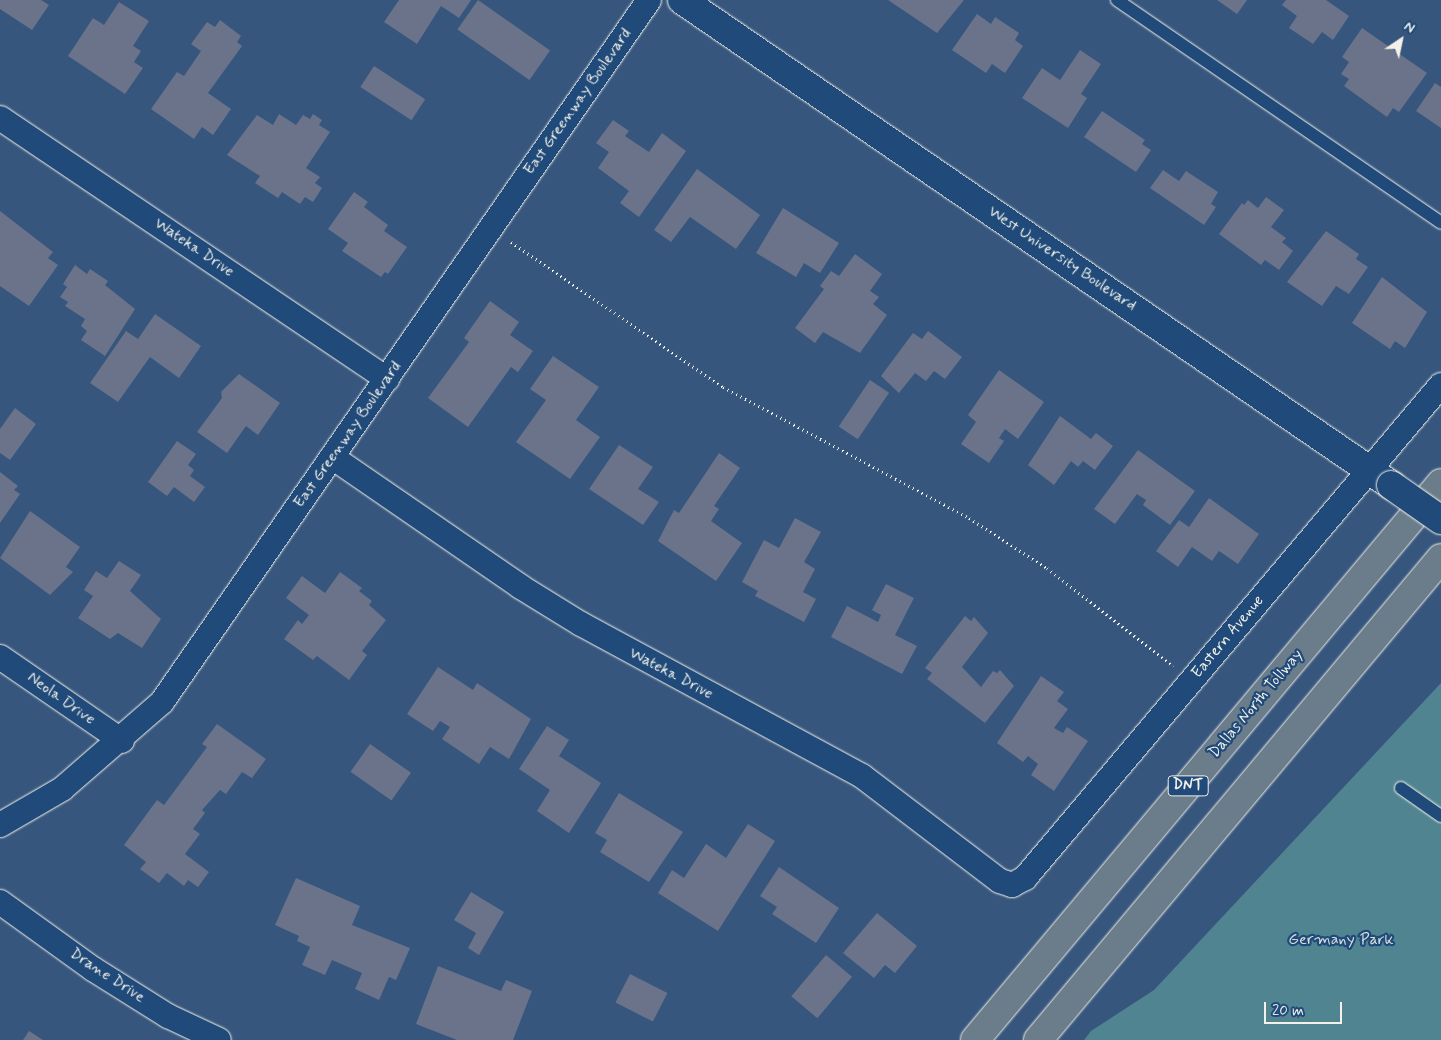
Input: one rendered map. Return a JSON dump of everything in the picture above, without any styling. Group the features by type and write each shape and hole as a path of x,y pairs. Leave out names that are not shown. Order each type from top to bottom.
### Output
{"highway":[{"name":"Dallas North Tollway","path":"975,1040 1441,483"},
{"name":"DNT","path":"1038,1040 1441,558"}],"street":[{"name":"East Greenway Boulevard","path":"0,825 62,789 122,741 162,702 193,662 332,457 649,0"},
{"name":"West University Boulevard","path":"682,0 1441,520"},
{"name":"Wateka Drive","path":"0,118 387,379"},
{"name":"Eastern Avenue","path":"1012,885 1025,878 1441,385"},
{"name":"Wateka Drive","path":"332,457 521,588 581,624 862,776 1000,881 1012,885"},
{"name":"Neola Drive","path":"0,657 122,741"},
{"name":"Drane Drive","path":"0,902 93,969 168,1016 219,1040"}],"lane":[{"path":"1117,0 1441,223"},
{"path":"1401,788 1441,816"}],"path":[{"path":"491,228 723,387 969,518 1047,568 1191,681"}],"green space":[{"name":"Germany Park","path":"1441,683 1441,1040 1084,1040 1091,1031 1154,990"}],"building":[{"path":"0,0 41,0 49,5 32,30 0,9"},
{"path":"399,0 471,0 459,18 441,6 417,44 384,22"},
{"path":"478,0 550,50 529,80 457,29"},
{"path":"888,0 964,0 937,33"},
{"path":"1217,0 1247,0 1237,14"},
{"path":"1286,0 1326,0 1349,16 1333,40 1322,32 1313,44 1289,28 1297,16 1282,5"},
{"path":"119,2 149,21 133,46 141,51 134,62 143,68 125,94 68,56 93,18 104,25"},
{"path":"977,14 991,24 995,17 1019,33 1015,40 1023,46 1005,73 992,64 986,73 952,50"},
{"path":"220,20 241,36 237,42 242,46 208,93 231,109 213,135 202,127 194,139 151,109 177,72 184,76 201,51 191,44 207,22 215,27"},
{"path":"1362,28 1427,73 1399,112 1393,108 1387,117 1344,86 1349,79 1341,74 1349,62 1342,57"},
{"path":"1080,50 1101,64 1081,94 1087,98 1068,128 1022,98 1042,68 1060,80"},
{"path":"374,66 425,99 412,120 360,87"},
{"path":"1435,83 1441,87 1441,128 1416,111"},
{"path":"1102,111 1145,140 1142,144 1151,150 1136,172 1084,137"},
{"path":"279,114 296,125 303,115 310,119 313,114 322,120 319,125 330,132 306,168 320,177 315,183 322,188 313,202 305,197 300,204 282,192 278,198 255,183 260,176 227,155 257,115 273,125"},
{"path":"613,120 629,131 625,136 649,152 662,133 686,151 639,217 620,203 629,191 598,168 609,152 596,143"},
{"path":"697,169 760,215 736,249 690,217 671,242 654,230"},
{"path":"1163,170 1179,181 1186,171 1218,192 1211,204 1216,207 1204,225 1150,188"},
{"path":"354,192 368,202 364,207 388,225 384,231 407,247 388,274 385,272 381,277 342,251 348,243 328,229"},
{"path":"1266,197 1284,210 1271,227 1286,238 1282,242 1293,251 1279,270 1265,260 1261,265 1219,234 1242,203 1244,205 1248,200 1258,208"},
{"path":"783,208 839,243 820,273 804,263 796,277 756,253"},
{"path":"0,211 53,252 48,258 58,265 29,306 0,286"},
{"path":"1326,231 1359,254 1356,259 1368,267 1349,294 1336,286 1322,306 1287,282"},
{"path":"855,254 882,274 870,291 879,297 873,304 887,315 860,353 823,332 815,343 795,328 824,289 820,286 831,271 839,276"},
{"path":"75,265 87,274 90,269 108,281 105,285 135,309 105,356 81,340 87,331 81,326 85,319 65,306 68,302 60,297 67,287 63,284"},
{"path":"1382,277 1427,312 1405,348 1395,341 1390,349 1352,323"},
{"path":"490,301 519,322 510,335 533,351 518,372 511,367 468,427 428,398 469,342 464,338"},
{"path":"155,314 201,346 179,378 150,357 118,402 90,383 126,331 138,339"},
{"path":"928,331 962,357 945,379 934,371 926,381 915,373 899,393 881,376 913,333 922,339"},
{"path":"553,356 599,387 576,420 600,437 570,479 516,442 546,400 530,389"},
{"path":"999,370 1044,402 1018,439 1005,429 999,438 1004,441 989,463 961,444 976,422 968,415"},
{"path":"239,374 280,403 258,435 246,426 227,453 197,432 222,398 221,392"},
{"path":"870,380 889,393 858,439 839,426"},
{"path":"15,408 36,424 10,460 0,453 0,429"},
{"path":"1060,416 1091,439 1096,433 1113,446 1095,470 1083,461 1078,467 1071,461 1054,485 1028,465"},
{"path":"177,441 196,454 188,465 194,470 190,476 205,487 194,502 174,487 167,496 148,482"},
{"path":"619,445 653,467 638,489 659,502 643,525 589,489"},
{"path":"1138,450 1195,491 1170,525 1143,505 1146,500 1137,494 1115,524 1094,509"},
{"path":"719,453 740,468 714,506 719,509 711,521 742,543 716,581 658,541 674,510 679,513"},
{"path":"0,472 18,486 14,490 20,494 0,523"},
{"path":"1209,498 1259,534 1238,564 1219,551 1212,561 1192,547 1178,567 1156,551 1179,520 1189,527"},
{"path":"30,511 80,547 66,567 73,572 50,595 0,558"},
{"path":"795,518 821,532 804,562 815,569 803,592 816,599 804,622 755,596 758,591 742,582 764,540 779,548"},
{"path":"119,561 141,575 130,591 161,619 142,648 118,633 110,639 78,618 93,596 84,590 96,571 107,578"},
{"path":"340,572 362,588 359,591 372,601 369,605 386,620 362,651 367,655 349,680 317,656 313,660 284,639 298,620 302,624 309,615 286,598 302,576 325,593"},
{"path":"886,584 914,598 895,635 917,646 902,674 831,637 847,606 878,622 881,615 872,610"},
{"path":"965,616 971,621 974,617 988,633 962,667 981,687 993,671 997,673 1000,670 1014,686 985,723 927,679 932,673 925,668"},
{"path":"438,667 473,690 477,683 531,719 509,759 490,747 479,764 442,739 450,727 440,721 433,731 407,714"},
{"path":"1041,676 1064,692 1057,701 1068,709 1054,728 1063,733 1067,727 1088,741 1054,791 1031,775 1038,764 1028,756 1023,762 997,743"},
{"path":"217,724 266,759 252,778 242,772 226,794 220,790 202,810 205,813 193,829 200,834 185,854 209,872 198,887 188,880 184,886 167,873 159,883 140,869 146,862 124,845 157,800 164,805 207,747 202,744"},
{"path":"547,726 569,740 559,756 601,783 569,833 537,811 550,790 519,769"},
{"path":"370,744 411,773 391,801 350,772"},
{"path":"619,793 683,832 649,882 600,852 607,840 595,833"},
{"path":"748,824 775,841 718,931 658,893 672,870 684,878 706,844 726,858"},
{"path":"779,867 839,908 816,943 772,914 777,907 760,896"},
{"path":"296,878 360,906 352,925 410,948 396,980 389,977 379,1000 355,989 362,973 332,960 325,975 302,965 310,947 297,941 299,936 275,925"},
{"path":"471,892 504,912 479,955 468,948 476,933 454,920"},
{"path":"877,913 917,946 895,973 885,965 874,978 843,953"},
{"path":"826,955 852,977 817,1018 791,996"},
{"path":"438,966 501,991 506,980 532,991 513,1040 457,1040 416,1024"},
{"path":"630,974 667,993 653,1022 615,1003"},
{"path":"29,1031 43,1040 23,1040"}]}
